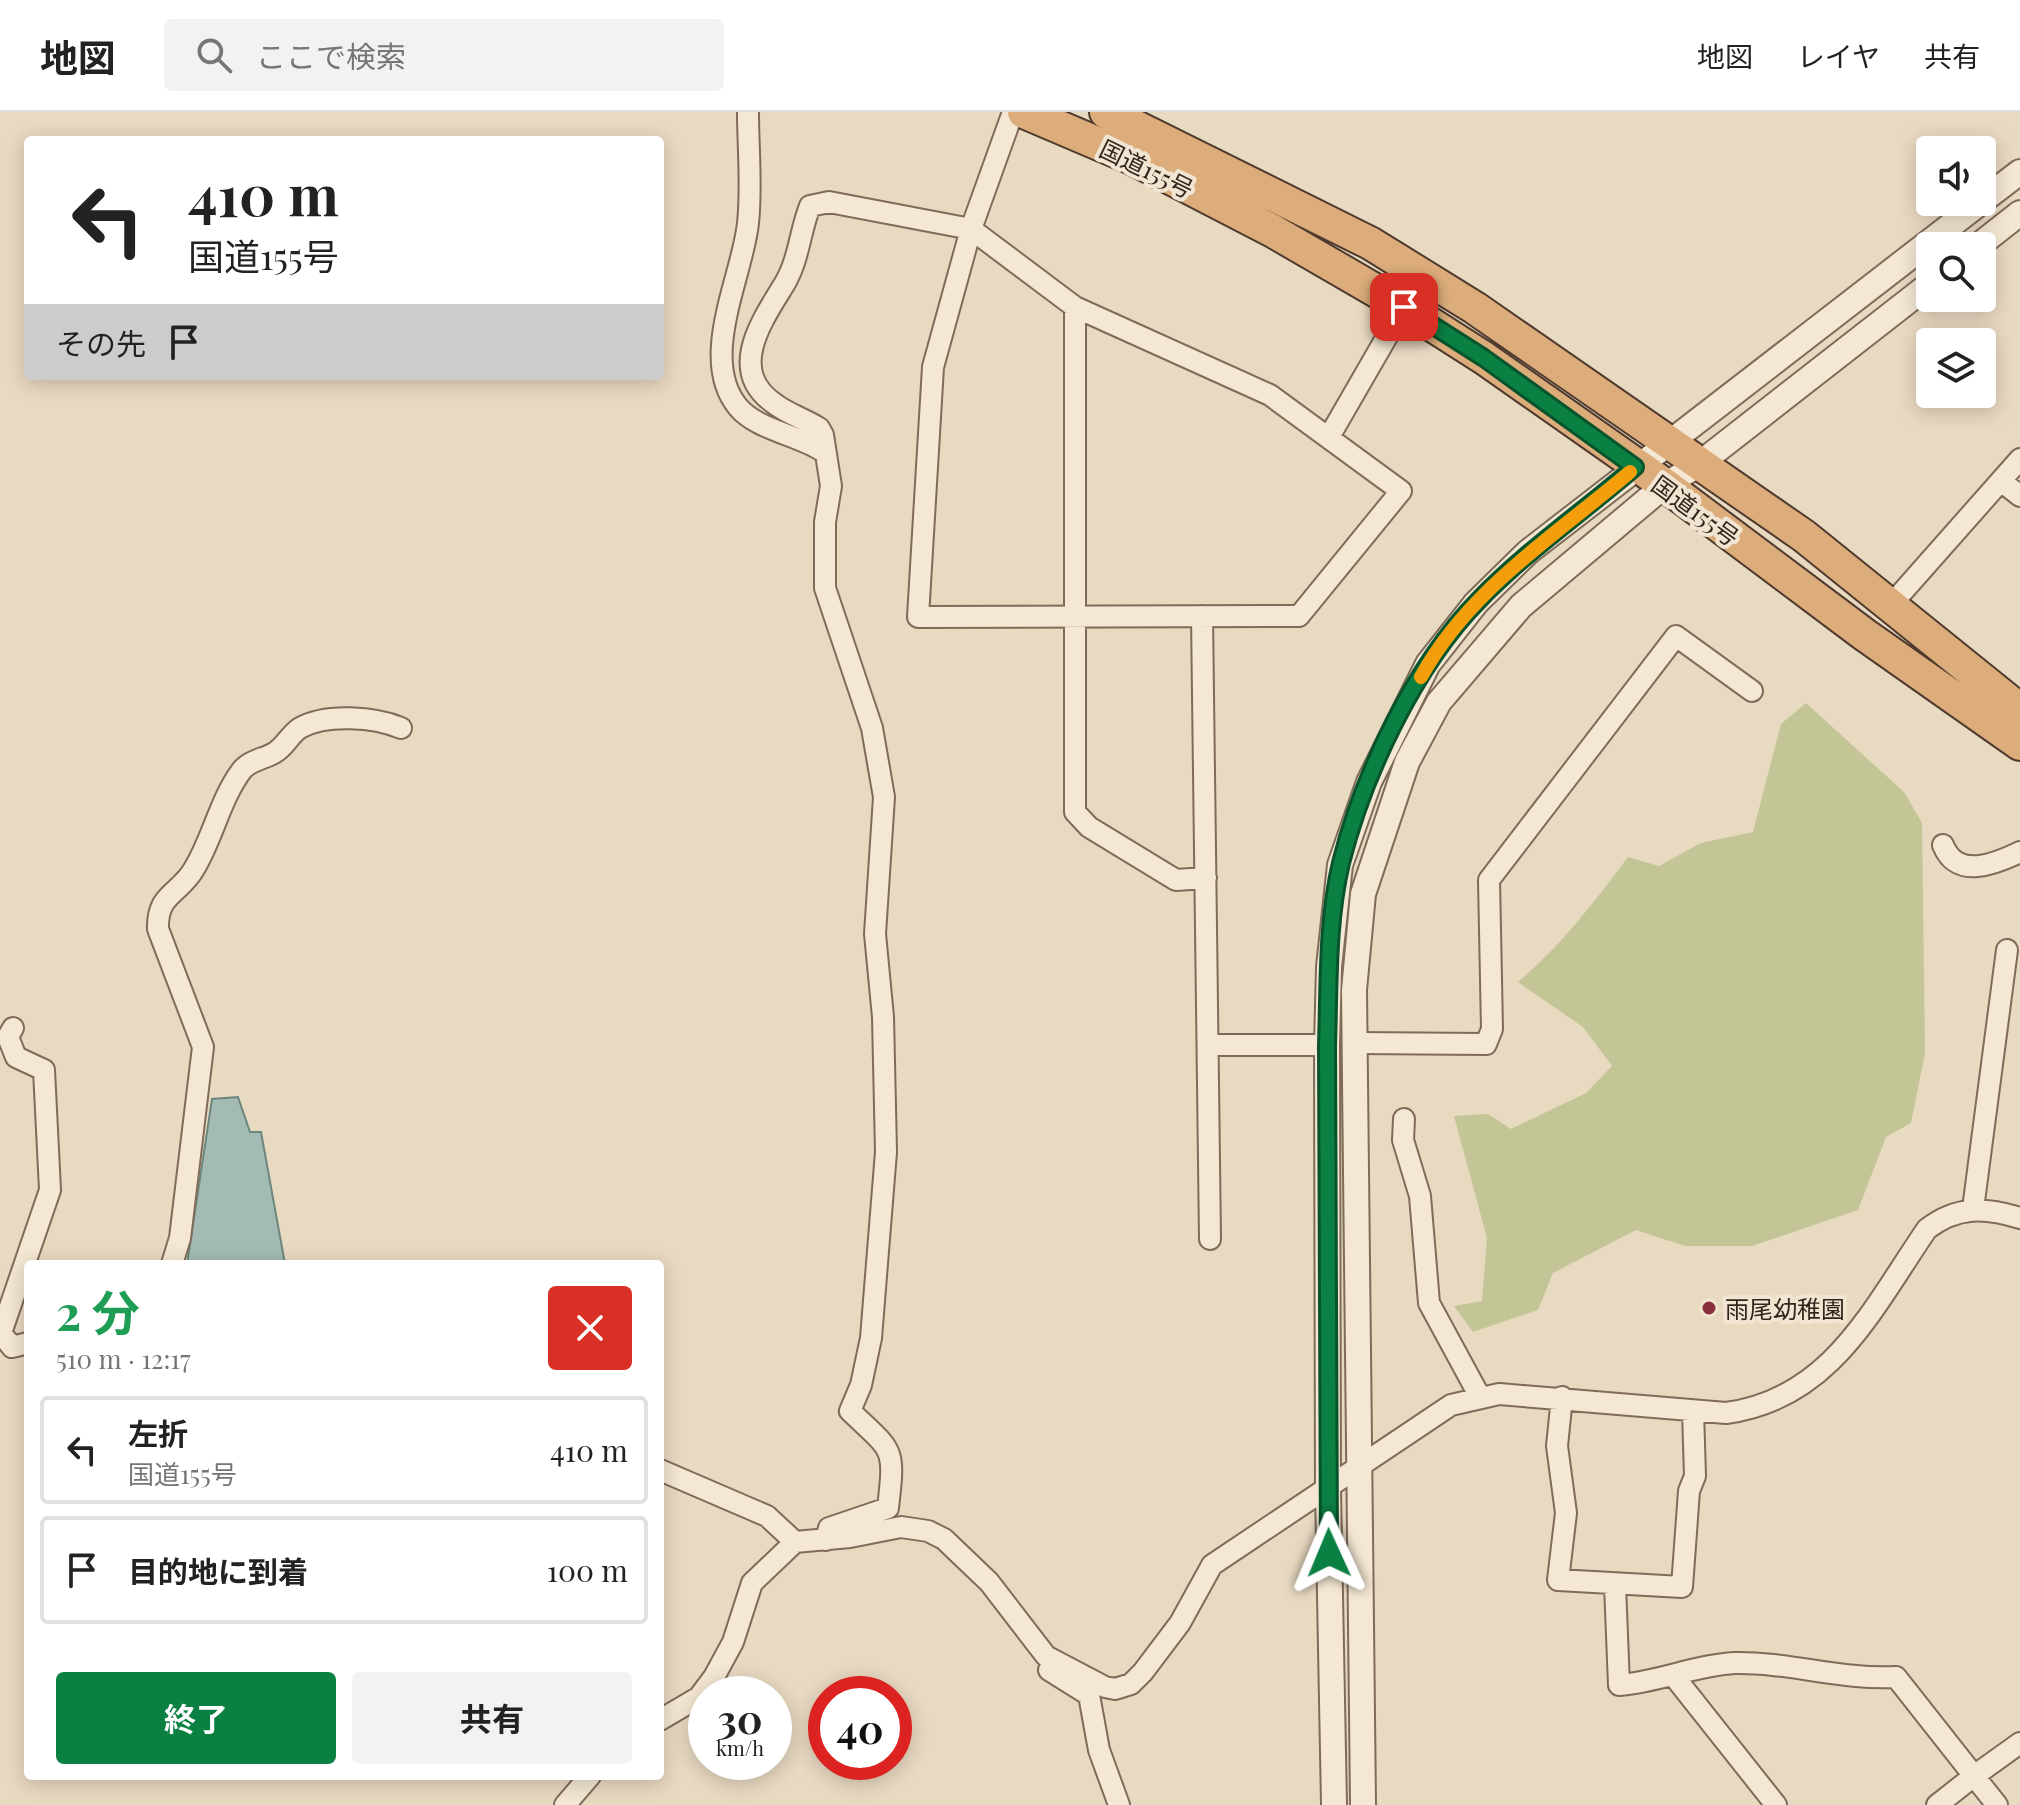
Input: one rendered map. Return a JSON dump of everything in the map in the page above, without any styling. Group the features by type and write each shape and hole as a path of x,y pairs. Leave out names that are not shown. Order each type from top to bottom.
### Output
{"highway":[{"name":"国道155号","path":"1024,112 1132,158 1273,231 1404,307 1484,358 1635,467 1665,485 1865,635 2020,744"},
{"name":"国道155号","path":"1106,112 1370,243 1475,308 1804,536 1890,606 2016,700"}],"street":[{"path":"748,112 749,220 726,310 725,385 747,415 808,441 824,452"},
{"path":"826,1540 829,1528 888,1508 893,1466 889,1447 850,1411 861,1385 871,1338 886,1152 883,1017 875,934 884,797 872,728 825,588 825,522 831,486 819,428 767,398 751,364 757,328 792,269 810,206 829,202 971,229 1075,307 1270,395 1401,491 1299,616 918,617 933,367 971,229 1013,112"},
{"path":"1996,191 2020,172"},
{"path":"1996,232 2020,213"},
{"path":"1334,1805 1328,1490 1329,967 1340,865 1369,782 1428,664 1476,603 1528,552 1964,216"},
{"path":"1363,1805 1354,990 1363,894 1407,762 1439,702 1521,606 1665,485 1698,465 1916,295"},
{"path":"1075,307 1075,812 1089,827 1176,880 1206,878"},
{"path":"1329,437 1404,307"},
{"path":"1890,606 2020,459"},
{"path":"2001,481 2020,496"},
{"path":"1202,616 1210,1239"},
{"path":"1355,1043 1486,1044 1492,1029 1489,880 1676,636 1752,691"},
{"path":"173,1260 180,1238 203,1047 158,929 158,912 165,899 194,871 229,792 247,766 278,751 306,725 354,718 384,721 401,728"},
{"path":"1943,845 1952,858 1972,867 1997,863 2020,852"},
{"path":"1973,1209 2007,950"},
{"path":"13,1028 8,1037 16,1057 44,1070 50,1190 26,1260"},
{"path":"1209,1045 1327,1045"},
{"path":"1404,1119 1403,1140 1420,1196 1429,1303 1480,1397"},
{"path":"664,1718 699,1697 714,1677 733,1642 752,1583 795,1542 901,1527 928,1531 965,1557 1046,1656 1093,1683 1115,1689 1131,1684 1159,1654 1212,1565 1451,1405 1499,1394 1562,1397 1693,1411 1726,1413 1755,1410 1805,1386 1825,1371 1927,1229 1951,1214 1973,1209 2020,1218"},
{"path":"24,1266 1,1333 12,1347 24,1344"},
{"path":"1562,1397 1557,1446 1566,1513 1558,1580 1682,1587 1689,1491 1695,1476 1693,1411"},
{"path":"664,1472 767,1516 795,1542"},
{"path":"1615,1585 1619,1685 1652,1683 1695,1668 1734,1663 1784,1666 1862,1679 1896,1677 1997,1805"},
{"path":"1032,1642 1027,1652 1074,1689 1089,1695 1096,1740 1119,1805"},
{"path":"1673,1675 1776,1805"},
{"path":"1937,1805 2020,1743"},
{"path":"565,1805 587,1780"}],"green space":[{"path":"1806,703 1904,792 1922,823 1925,1053 1911,1123 1886,1137 1858,1210 1752,1246 1685,1246 1636,1230 1553,1273 1538,1310 1473,1332 1454,1306 1482,1301 1487,1238 1454,1116 1488,1114 1511,1129 1586,1093 1612,1066 1583,1027 1518,982 1563,938 1628,857 1659,866 1701,843 1753,832 1781,724"}],"shaded area":[{"path":"238,1097 250,1132 261,1132 284,1260 188,1260 212,1099"}],"slow traffic":[{"path":"1421,677 1476,603 1528,552 1630,472"}],"place":[{"name":"雨尾幼稚園","path":"1709,1308"}],"route":[{"path":"1329,1553 1327,1045 1329,967 1340,865 1369,782 1428,664 1476,603 1528,552 1579,515 1635,467 1484,358 1404,307"}]}
